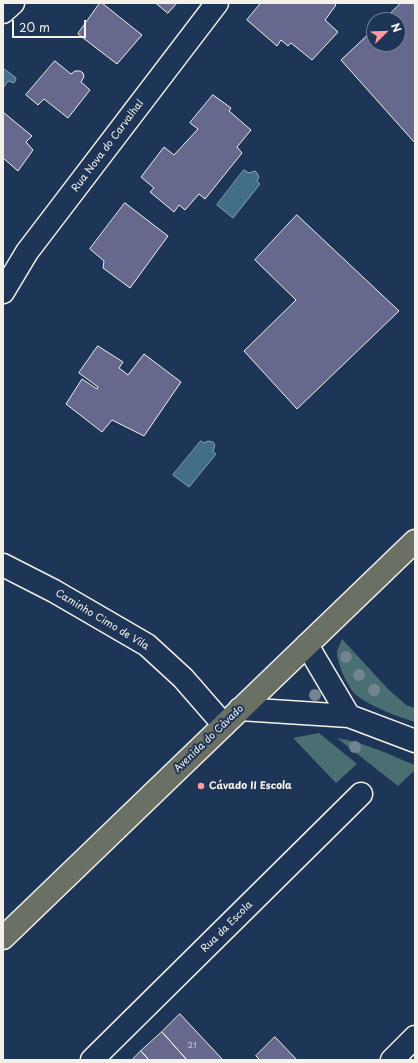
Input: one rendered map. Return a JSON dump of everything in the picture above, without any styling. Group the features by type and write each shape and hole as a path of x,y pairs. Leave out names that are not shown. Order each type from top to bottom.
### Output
{"main road":[{"name":"Avenida do Cávado","path":"3,938 240,709 413,545"}],"street":[{"path":"3,12 13,3"},
{"name":"Rua Nova do Carvalhal","path":"3,292 28,252 217,3"},
{"name":"Caminho Cimo de Vila","path":"3,565 54,591 147,645 183,678 224,725"},
{"path":"307,645 349,716"},
{"path":"240,709 349,716 415,741"},
{"name":"Rua da Escola","path":"92,1060 362,794"},
{"path":"392,1060 415,1037"}],"green space":[{"path":"342,639 388,689 406,705 415,708 415,722 376,707 353,692 339,664 337,652"},
{"path":"319,733 357,764 336,783 293,738"},
{"path":"337,738 357,742 386,753 415,765 415,770 398,786"}],"water":[{"path":"3,68 16,79 14,83 8,81 4,87"},
{"path":"244,170 249,173 255,171 259,177 257,181 260,184 233,218 217,205"},
{"path":"201,441 204,443 208,441 213,442 215,445 213,452 216,454 189,487 173,475"}],"building":[{"path":"100,3 102,3 142,35 117,64 78,34"},
{"path":"156,3 177,3 168,13"},
{"path":"261,3 334,3 336,5 325,20 338,32 312,60 291,43 288,46 281,40 277,46 247,20"},
{"path":"401,3 415,3 415,143 341,60 366,37 366,52 406,52 406,12 392,12"},
{"path":"55,61 71,74 75,71 80,71 83,73 84,77 81,82 90,90 68,118 44,99 38,105 26,95"},
{"path":"213,95 231,108 229,111 251,130 237,147 242,153 205,199 199,194 185,210 179,205 174,212 150,192 154,188 141,177 164,147 174,155 198,129 190,123"},
{"path":"3,112 32,136 26,142 33,150 18,171 3,158"},
{"path":"125,203 168,236 130,288 103,268 104,261 90,249"},
{"path":"297,215 399,311 297,409 244,351 296,300 255,260"},
{"path":"98,346 123,362 119,368 128,375 144,354 181,382 144,436 112,420 102,432 66,404 82,379 97,389 98,387 79,373"},
{"path":"180,1014 223,1060 187,1060 162,1032"},
{"path":"162,1032 187,1060 149,1060 141,1051"},
{"path":"275,1037 297,1060 260,1060 256,1056"},
{"path":"141,1051 149,1060 132,1060"}],"place":[{"name":"Cávado II Escola","path":"201,786"}]}
